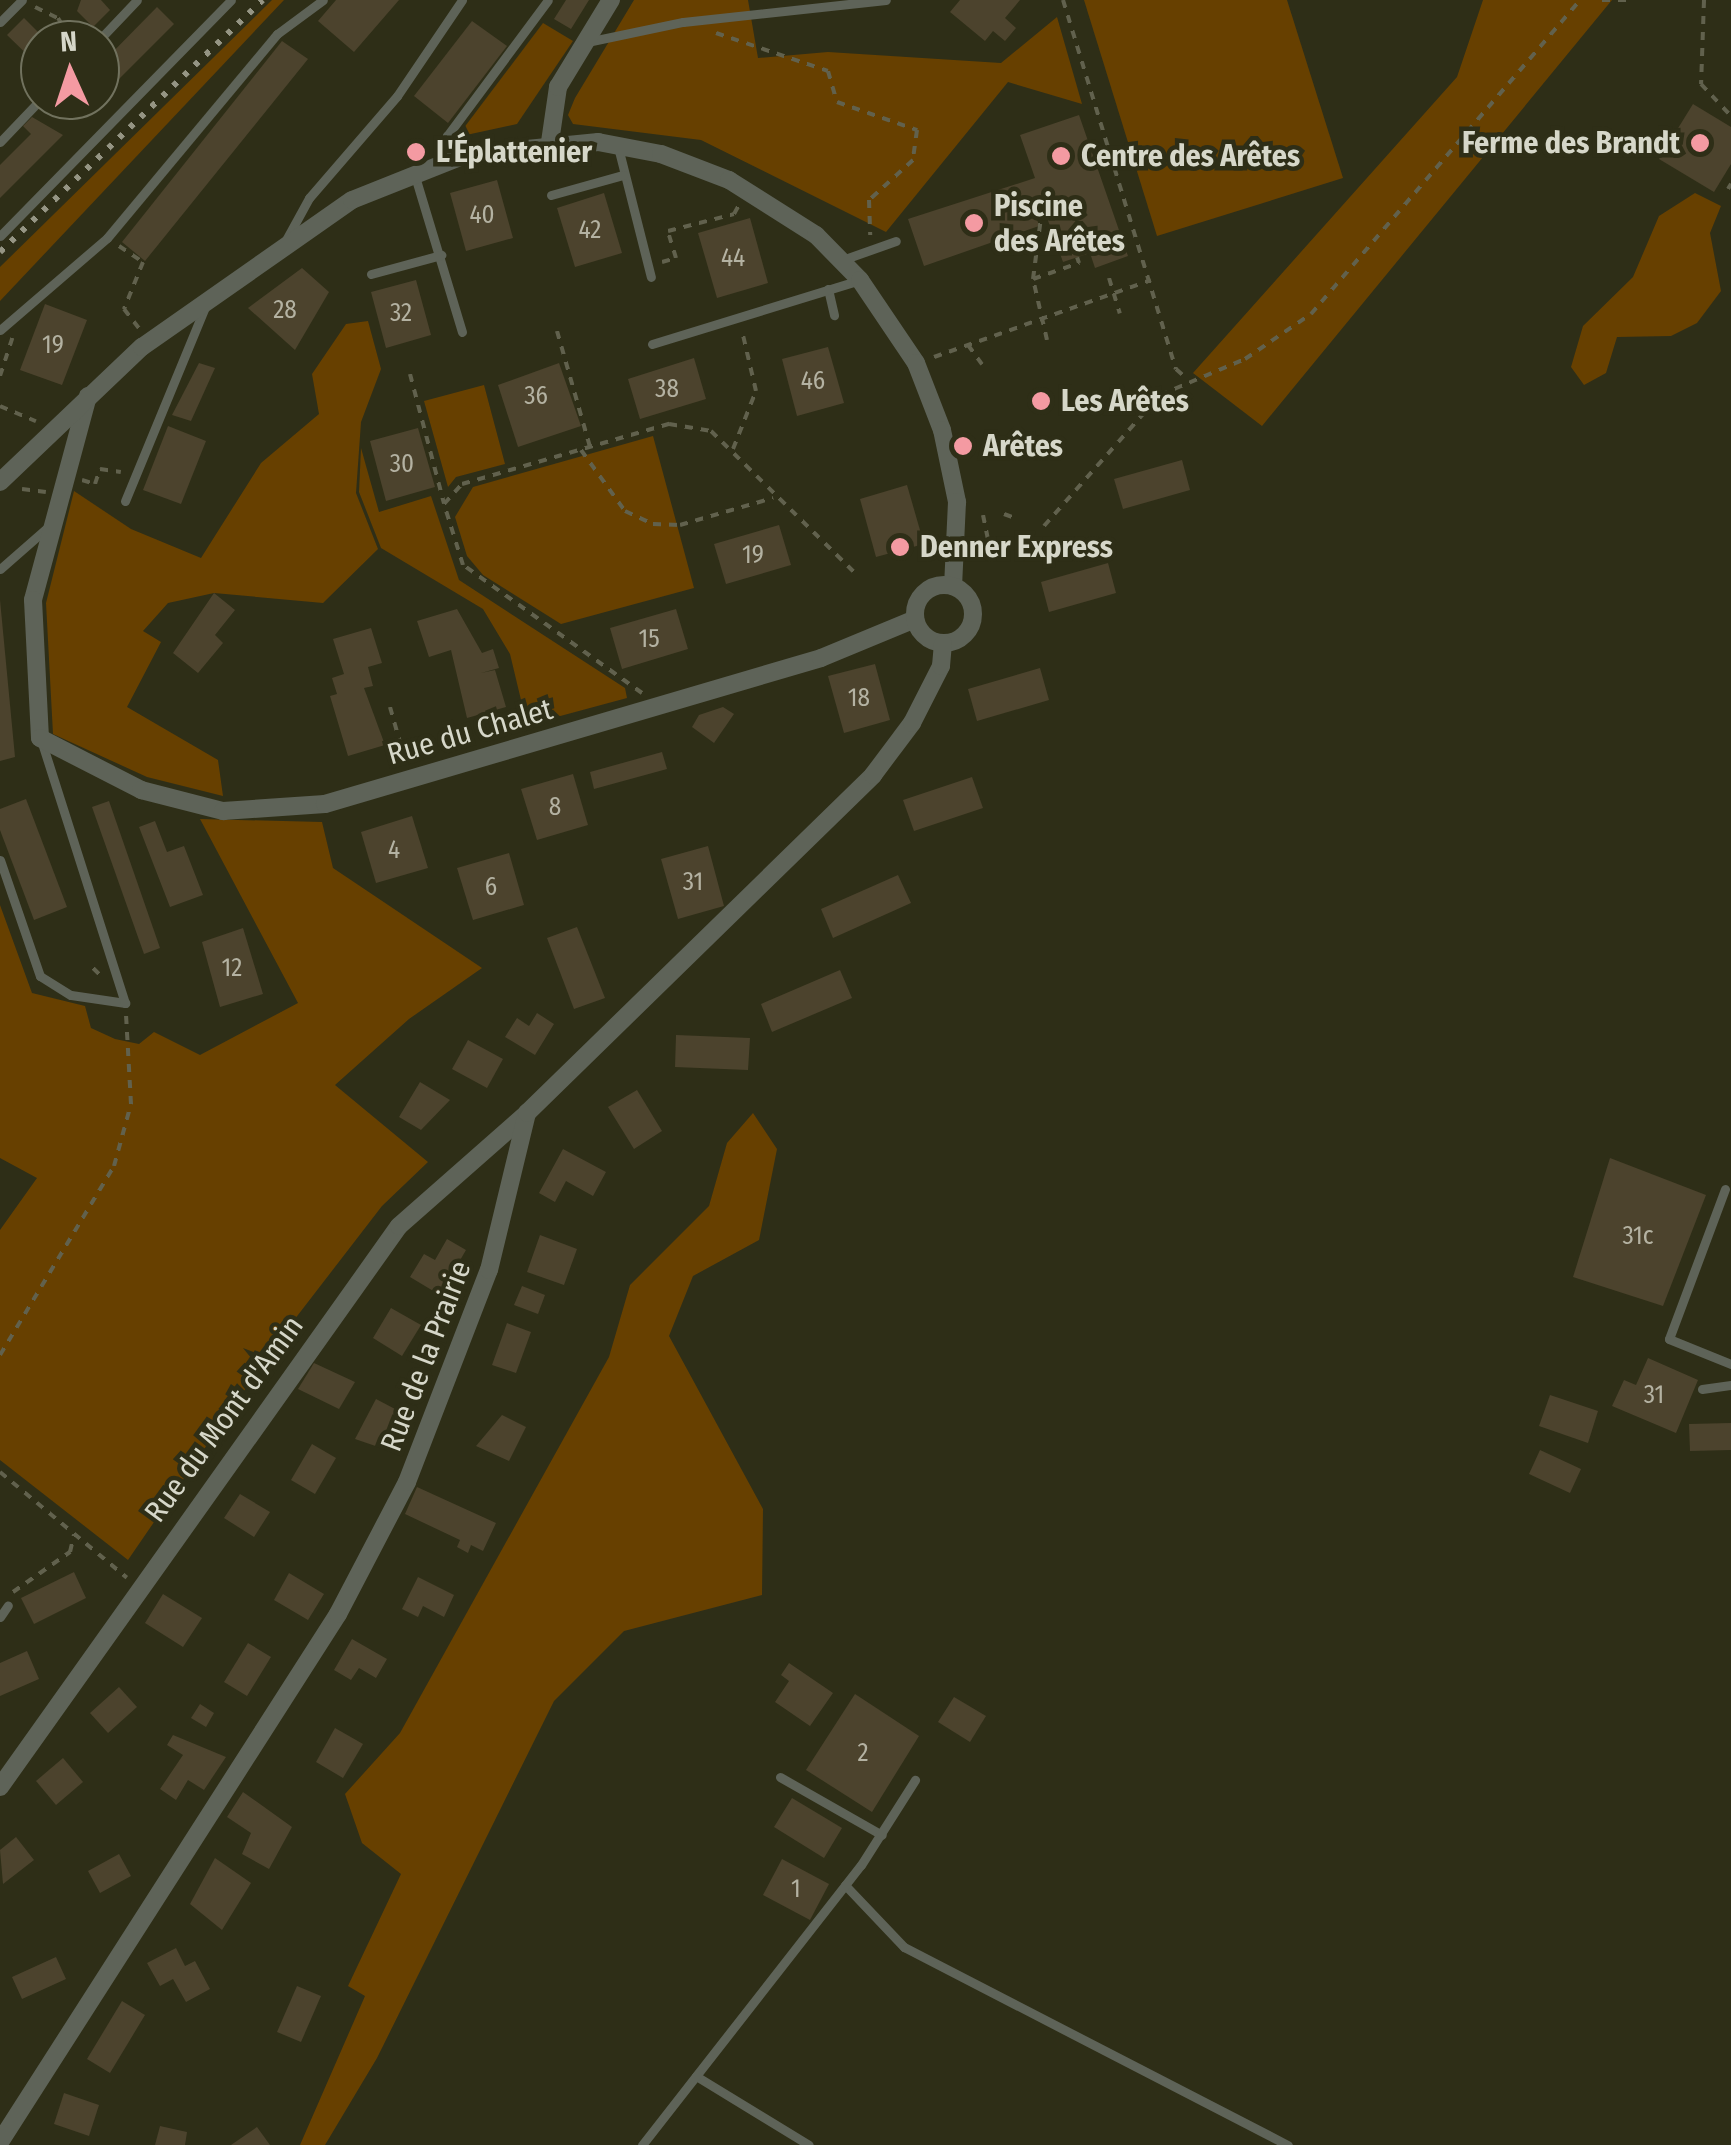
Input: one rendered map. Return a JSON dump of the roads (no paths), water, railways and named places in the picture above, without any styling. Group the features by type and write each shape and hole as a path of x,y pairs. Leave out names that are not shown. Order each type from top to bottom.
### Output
{"street":[{"path":"550,142 552,101 611,0"},
{"path":"4,486 88,394 286,240 414,171 441,161 550,142 618,144 729,180 776,206 860,280 916,363 942,430 957,502 953,586"},
{"path":"40,738 33,600 48,527 88,394"},
{"path":"953,586 972,603 973,621 965,636 943,644 925,637 915,620 925,592 953,586"},
{"name":"Rue du Chalet","path":"40,738 141,790 223,811 325,804 821,658 915,620"},
{"path":"527,1113 874,775 912,723 942,666 943,644"},
{"name":"Rue du Mont d'Amin","path":"0,1787 399,1226 527,1113"},
{"name":"Rue de la Prairie","path":"0,2142 338,1614 406,1482 490,1270 527,1113"}],"lane":[{"path":"0,22 25,0"},
{"path":"118,20 138,0"},
{"path":"0,236 231,0"},
{"path":"0,330 107,238 277,34 322,0"},
{"path":"286,240 309,198 397,96 462,0"},
{"path":"441,161 446,136 548,0"},
{"path":"585,43 683,22 886,0"},
{"path":"0,142 21,120"},
{"path":"618,144 622,175 650,272"},
{"path":"414,171 462,332"},
{"path":"550,195 622,175"},
{"path":"840,260 896,241"},
{"path":"371,274 441,255"},
{"path":"652,344 860,280"},
{"path":"828,289 834,315"},
{"path":"125,501 211,295"},
{"path":"0,570 48,527"},
{"path":"0,860 40,976 71,995 125,1003 40,738"},
{"path":"1725,1190 1668,1339 1731,1364"},
{"path":"1702,1389 1731,1384"},
{"path":"0,1618 8,1606"},
{"path":"780,1777 882,1834"},
{"path":"642,2145 845,1885 915,1780"},
{"path":"845,1885 904,1947 1288,2145"},
{"path":"696,2076 809,2145"}],"railway":[{"path":"0,252 263,0"}],"place":[{"name":"Ferme des Brandt","path":"1700,143"},
{"name":"L'Éplattenier","path":"416,152"},
{"name":"Centre des Arêtes","path":"1061,156"},
{"name":"Piscine des Arêtes","path":"974,223"},
{"name":"Les Arêtes","path":"1041,401"},
{"name":"Arêtes","path":"963,446"},
{"name":"Denner Express","path":"900,547"}]}
